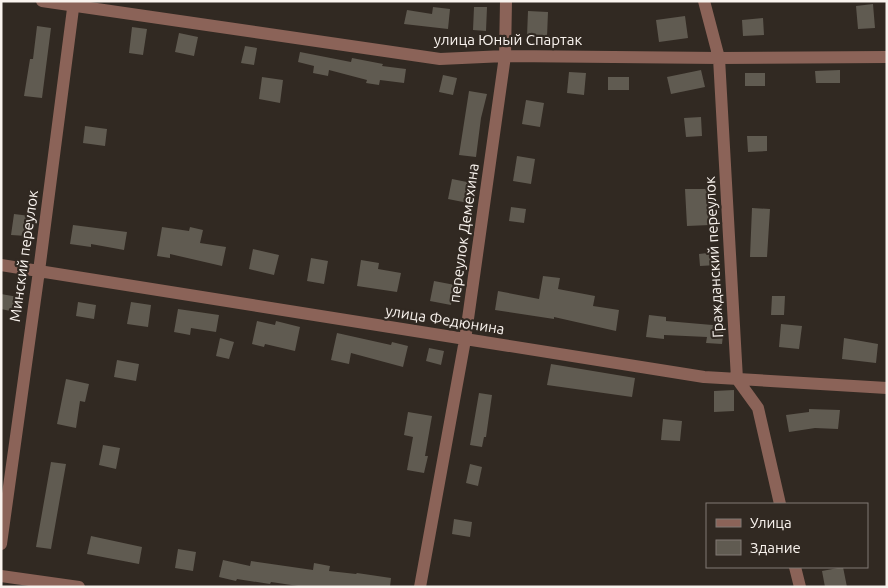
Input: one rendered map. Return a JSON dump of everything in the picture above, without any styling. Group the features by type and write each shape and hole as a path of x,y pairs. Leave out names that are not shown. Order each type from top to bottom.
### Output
{"street":[{"name":"улица Юный Спартак","path":"42,1 73,3 440,58 505,56 887,57"},
{"name":"переулок Демехина","path":"420,587 465,340 505,56 506,1"},
{"name":"Гражданский переулок","path":"704,1 719,58 737,379"},
{"name":"Минский переулок","path":"1,544 39,270 73,3"},
{"name":"улица Федюнина","path":"1,265 465,340 704,376 887,388"},
{"path":"737,379 758,408 780,503"},
{"path":"795,568 800,587"},
{"path":"1,576 79,587"}],"building":[{"path":"873,4 875,28 858,29 856,6"},
{"path":"433,7 450,9 448,29 404,24 407,10 432,14"},
{"path":"474,7 487,7 486,31 473,30"},
{"path":"528,11 548,12 547,37 527,36"},
{"path":"685,16 688,38 659,42 656,20"},
{"path":"763,18 764,35 743,36 742,20"},
{"path":"37,26 51,28 42,98 24,96 30,59 33,59"},
{"path":"132,27 147,29 143,55 129,53"},
{"path":"179,33 198,37 194,56 175,52"},
{"path":"245,46 257,48 254,65 241,63"},
{"path":"300,52 351,62 352,58 383,64 382,66 406,69 404,83 380,80 379,85 366,83 367,80 329,70 328,76 313,73 314,66 298,62"},
{"path":"701,70 705,87 671,94 667,77"},
{"path":"840,70 840,83 816,83 815,71"},
{"path":"569,72 586,73 584,95 567,93"},
{"path":"745,73 765,73 765,86 745,86"},
{"path":"443,75 457,78 453,95 439,92"},
{"path":"262,77 283,80 280,103 259,99"},
{"path":"608,77 629,77 629,90 608,90"},
{"path":"469,91 487,94 481,118 476,157 459,155"},
{"path":"526,100 544,103 540,127 522,124"},
{"path":"701,117 702,136 686,137 684,118"},
{"path":"85,126 107,129 105,146 83,143"},
{"path":"747,136 767,136 767,151 748,152"},
{"path":"517,156 535,159 531,184 513,181"},
{"path":"452,179 472,183 468,203 448,199"},
{"path":"685,189 708,189 710,225 687,226"},
{"path":"511,207 526,209 524,223 509,221"},
{"path":"752,208 770,209 767,257 750,257"},
{"path":"14,214 30,216 27,236 11,235"},
{"path":"73,225 127,232 124,250 91,244 91,247 70,244"},
{"path":"162,227 189,231 190,227 203,230 200,243 226,247 222,266 170,254 170,258 157,256"},
{"path":"253,249 279,255 274,275 249,269"},
{"path":"716,252 717,265 700,266 699,254"},
{"path":"311,258 328,261 324,284 307,281"},
{"path":"361,260 379,263 378,269 401,273 397,292 357,286"},
{"path":"543,276 560,278 558,289 595,296 593,306 619,310 616,331 554,317 554,319 495,310 498,291 539,299"},
{"path":"434,281 455,285 451,305 430,301"},
{"path":"1,294 18,297 15,312 1,309"},
{"path":"772,296 785,296 784,315 771,315"},
{"path":"78,302 96,305 94,319 76,316"},
{"path":"131,302 151,305 148,327 127,324"},
{"path":"178,309 219,315 216,332 191,328 190,335 174,332"},
{"path":"649,315 666,317 666,321 724,326 722,344 706,343 707,337 664,335 664,339 646,337"},
{"path":"257,321 275,325 276,321 300,327 295,351 265,344 264,347 252,344"},
{"path":"781,324 802,326 799,349 779,347"},
{"path":"337,333 391,345 392,342 408,346 403,367 351,353 349,364 331,360"},
{"path":"220,338 234,342 229,359 216,356"},
{"path":"844,338 878,344 876,363 842,359"},
{"path":"429,348 444,351 441,365 426,361"},
{"path":"117,360 139,364 136,381 114,377"},
{"path":"551,364 635,378 632,397 547,385"},
{"path":"66,379 89,384 85,402 80,401 76,428 57,424"},
{"path":"734,390 734,411 714,412 714,391"},
{"path":"479,393 492,395 486,437 484,437 482,447 470,445"},
{"path":"809,409 840,410 838,429 815,428 789,432 786,415 809,412"},
{"path":"408,412 432,416 425,456 428,456 424,473 407,470 413,437 404,435"},
{"path":"663,419 682,421 680,441 661,440"},
{"path":"103,445 120,448 116,469 99,465"},
{"path":"51,462 66,464 51,549 36,547"},
{"path":"470,464 482,467 478,486 466,483"},
{"path":"454,519 472,522 470,537 452,534"},
{"path":"91,536 142,547 139,564 87,554"},
{"path":"178,549 196,552 193,571 175,568"},
{"path":"223,560 250,566 251,561 313,570 314,563 330,566 329,571 391,578 390,587 305,587 237,579 236,581 219,577"},
{"path":"843,568 847,587 825,587 822,571"}]}
